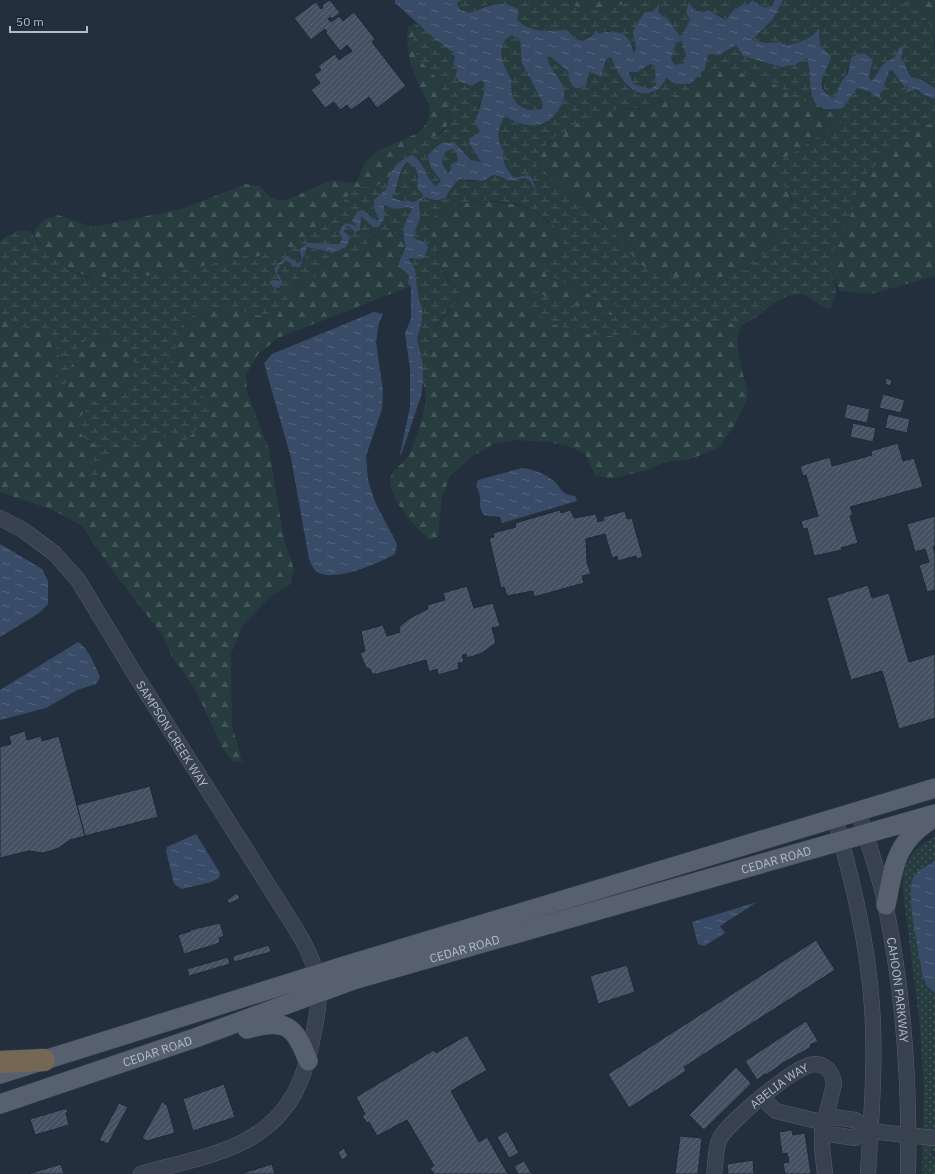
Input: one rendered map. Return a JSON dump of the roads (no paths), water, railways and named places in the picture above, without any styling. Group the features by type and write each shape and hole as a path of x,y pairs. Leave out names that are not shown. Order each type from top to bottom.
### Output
{"highway":[{"path":"0,1062 44,1060"}],"main road":[{"name":"CEDAR ROAD","path":"0,1074 44,1060 317,983 835,817 935,788"},
{"name":"CEDAR ROAD","path":"0,1104 195,1038 317,983 462,949 935,814"},
{"path":"886,905 893,868 899,852 914,832 935,818"},
{"path":"195,1038 244,1030 262,1024 278,1023 286,1026 295,1034 303,1046 308,1061"}],"street":[{"name":"SAMPSON CREEK WAY","path":"0,518 37,540 54,553 78,580 137,677 282,906 305,946 317,983"},
{"name":"CAHOON PARKWAY","path":"858,811 886,905 898,977 907,1047 909,1136 908,1174"},
{"path":"835,817 863,932 869,970 874,1042 868,1174"},
{"path":"141,1174 230,1148 258,1133 283,1111 293,1098 308,1061 318,1011 317,983"},
{"name":"ABELIA WAY","path":"714,1174 717,1147 722,1136 761,1097 804,1068 814,1064 830,1071 833,1076 834,1084 824,1124 822,1147 825,1174"},
{"path":"761,1097 776,1111 824,1124 856,1138 870,1131 935,1138"}],"water":[{"path":"395,0 462,0 457,3 460,10 472,13 494,5 500,4 512,6 518,9 519,13 517,20 528,28 540,31 567,30 576,39 583,41 592,36 596,30 599,34 616,32 627,37 634,53 636,46 633,32 636,26 645,12 654,12 659,4 658,12 670,22 680,36 683,34 690,19 686,13 689,2 694,11 704,12 708,10 726,20 736,9 749,4 752,0 760,6 768,7 772,6 775,0 783,0 773,19 752,40 766,43 781,42 786,46 809,38 819,28 820,46 831,56 830,62 822,78 823,89 827,94 834,98 835,97 840,84 848,73 851,58 853,56 864,53 873,60 869,77 871,81 882,66 894,58 899,48 904,45 901,58 905,63 909,75 920,79 935,88 935,99 924,95 917,89 905,93 908,87 902,84 893,71 889,70 883,90 880,93 883,101 870,92 857,88 843,108 821,108 815,103 812,96 807,58 794,65 781,67 743,56 736,45 719,55 708,54 705,69 690,84 676,84 666,78 664,83 656,90 646,93 636,91 624,82 611,57 606,60 601,77 589,72 586,86 581,88 573,87 569,79 568,71 551,57 547,57 564,90 563,101 555,115 542,124 535,125 520,123 505,116 498,134 499,143 504,151 505,166 509,172 514,178 527,175 531,177 537,192 530,181 525,178 509,181 493,175 483,181 459,179 443,199 433,200 425,197 419,202 420,217 413,237 426,244 428,248 426,254 421,259 409,258 409,260 415,269 418,296 422,308 422,321 417,338 423,365 423,381 421,396 401,455 410,407 410,369 405,333 411,319 411,287 408,283 409,275 401,269 399,262 406,247 403,231 412,209 409,207 395,209 384,205 384,219 379,227 373,227 361,216 360,230 355,232 348,226 345,228 344,231 350,237 346,247 333,253 307,247 300,267 292,267 290,262 286,261 280,265 277,273 283,282 279,288 273,287 269,282 273,280 280,281 274,269 284,258 289,257 297,263 300,262 302,259 299,250 308,243 339,244 342,239 339,232 344,224 347,223 357,226 352,220 358,211 363,210 376,221 379,219 375,211 374,200 387,188 389,177 394,167 407,157 412,155 420,162 429,179 436,186 441,181 431,168 428,155 441,143 454,142 471,160 481,162 469,143 469,139 480,132 475,123 484,93 484,82 480,81 472,86 461,82 455,77 458,67 453,65 455,56 453,52 435,39 395,3","holes":["511,35 520,40 522,63 543,103 542,110 528,110 518,105 512,96 511,80 503,63 501,51 505,40","681,41 686,55 684,63 675,65 671,59 676,43","650,64 655,66 656,85 650,89 634,84 628,72 638,72","452,149 456,152 458,161 451,164 451,170 448,174 442,163 445,152","407,162 415,167 418,176 417,188 423,197 414,202 395,199 392,197 402,169"]},
{"path":"374,312 383,314 379,323 376,342 383,391 382,409 366,456 368,480 375,502 397,544 395,554 368,567 345,574 325,575 317,572 313,568 309,559 291,458 264,363 272,354"},
{"path":"522,468 531,469 544,474 555,482 565,493 575,496 577,501 502,523 500,517 484,515 480,508 480,495 476,486 478,480"},
{"path":"0,544 42,569 48,581 48,604 39,613 0,637"},
{"path":"78,642 88,653 100,677 96,684 77,690 46,708 0,720 0,690"},
{"path":"196,834 220,873 219,878 211,882 182,889 174,884 166,851 167,847"},
{"path":"935,861 935,993 927,986 923,977 912,911 911,886 915,875 922,868"},
{"path":"757,902 720,926 725,933 704,946 698,944 692,922"}]}
